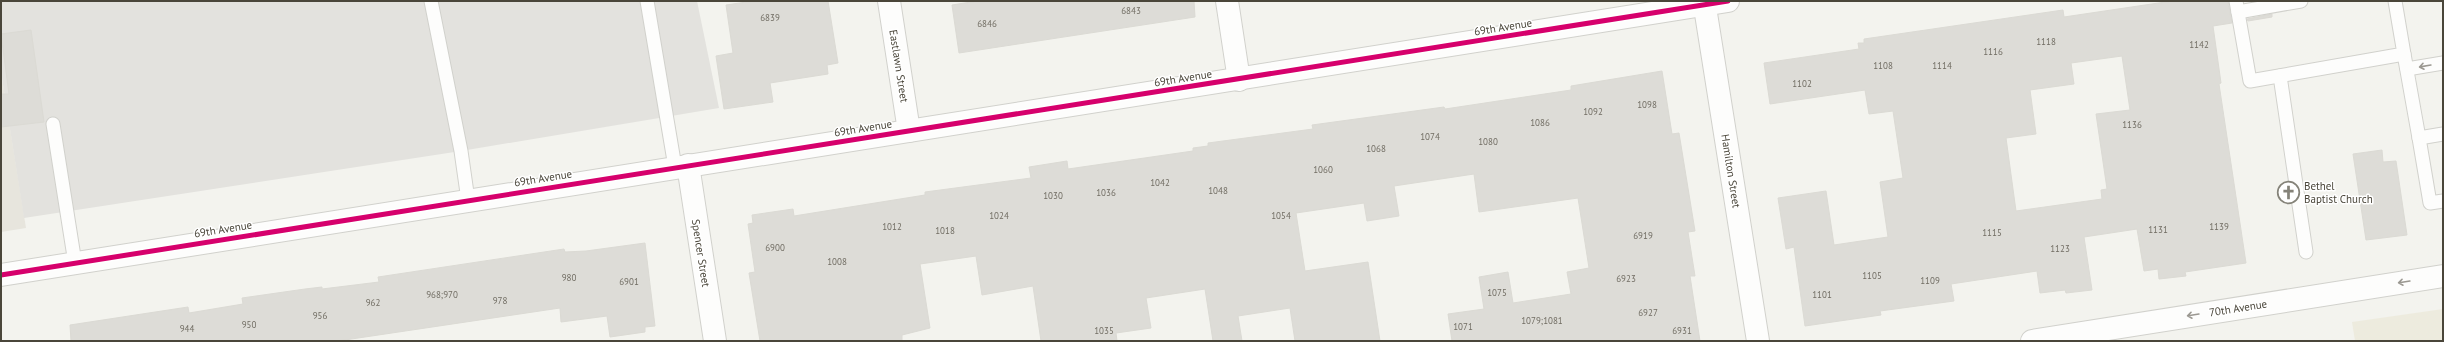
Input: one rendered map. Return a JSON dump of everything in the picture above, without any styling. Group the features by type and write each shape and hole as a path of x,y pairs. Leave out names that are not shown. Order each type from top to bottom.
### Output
{"street":[{"name":"Eastlawn Street","path":"889,1 909,130"},
{"path":"1227,1 1239,80"},
{"name":"69th Avenue","path":"1,275 909,130 1239,80 1705,3 1728,1"},
{"name":"Hamilton Street","path":"1705,3 1758,341"},
{"name":"Spencer Street","path":"681,166 715,341"},
{"name":"70th Avenue","path":"2037,341 2443,276"}],"lane":[{"path":"432,1 461,151 468,200"},
{"path":"648,1 681,166"},
{"path":"2301,1 2237,6 2250,81 2404,54"},
{"path":"2395,1 2430,203 2443,201"},
{"path":"2407,69 2443,63"},
{"path":"2280,76 2306,252"},
{"path":"53,124 75,263"},
{"path":"2419,138 2443,134"}],"shaded area":[{"path":"697,1 719,108 461,151 24,218 1,72 1,2"},
{"path":"1,72 26,228 1,232"},
{"path":"2443,309 2443,341 2355,341 2352,322"}],"building":[{"path":"753,1 828,1 838,63 827,65 828,74 770,83 773,102 724,109 716,56 733,53 726,5"},
{"path":"977,1 1194,1 1195,17 959,53 952,5"},
{"path":"2172,1 2228,1 2232,23 2213,26 2221,83 2219,84 2246,263 2185,272 2186,276 2159,279 2158,269 2144,271 2137,229 2084,237 2092,290 2066,293 2065,290 2040,293 2037,271 1951,284 1954,301 1880,311 1881,315 1805,326 1794,247 1786,249 1778,198 1826,191 1834,245 1888,237 1880,182 1903,178 1893,111 1869,114 1865,90 1770,104 1764,63 1859,49 1858,43 1864,43 1864,39 2063,10 2064,17","holes":["2122,56 2130,110 2096,114 2107,189 2101,190 2102,199 2016,211 2006,138 2036,134 2030,90 2074,84 2071,63"]},
{"path":"2272,14 2272,17 2248,21 2247,19"},
{"path":"31,30 44,122 1,127 1,94 9,94 1,34"},
{"path":"1662,71 1672,134 1679,133 1695,231 1688,232 1695,276 1690,276 1700,341 1452,341 1448,314 1484,309 1479,277 1508,272 1513,303 1571,294 1567,272 1589,268 1578,198 1479,212 1474,174 1394,186 1399,216 1367,221 1364,203 1296,213 1305,271 1368,262 1380,341 1295,341 1290,308 1238,316 1242,341 1213,341 1205,289 1146,298 1151,328 1116,333 1117,341 1041,341 1033,286 982,295 976,256 920,264 930,328 902,335 902,341 760,341 749,273 755,272 748,224 753,223 752,215 793,209 794,216 925,195 925,192 1031,178 1029,167 1067,161 1068,169 1193,151 1193,148 1208,146 1208,143 1313,129 1312,125 1444,107 1445,109 1571,90 1571,86"},
{"path":"2382,150 2383,162 2396,161 2407,235 2366,240 2353,154"},
{"path":"645,243 655,326 645,327 645,332 610,337 607,316 561,322 560,308 338,341 71,341 70,325 188,307 189,313 243,304 242,298 322,287 322,289 379,282 378,277 564,249 565,252 586,251"}],"cycle path":[{"path":"1,275 1728,1"}],"place":[{"name":"Bethel Baptist Church","path":"2289,192"}]}
